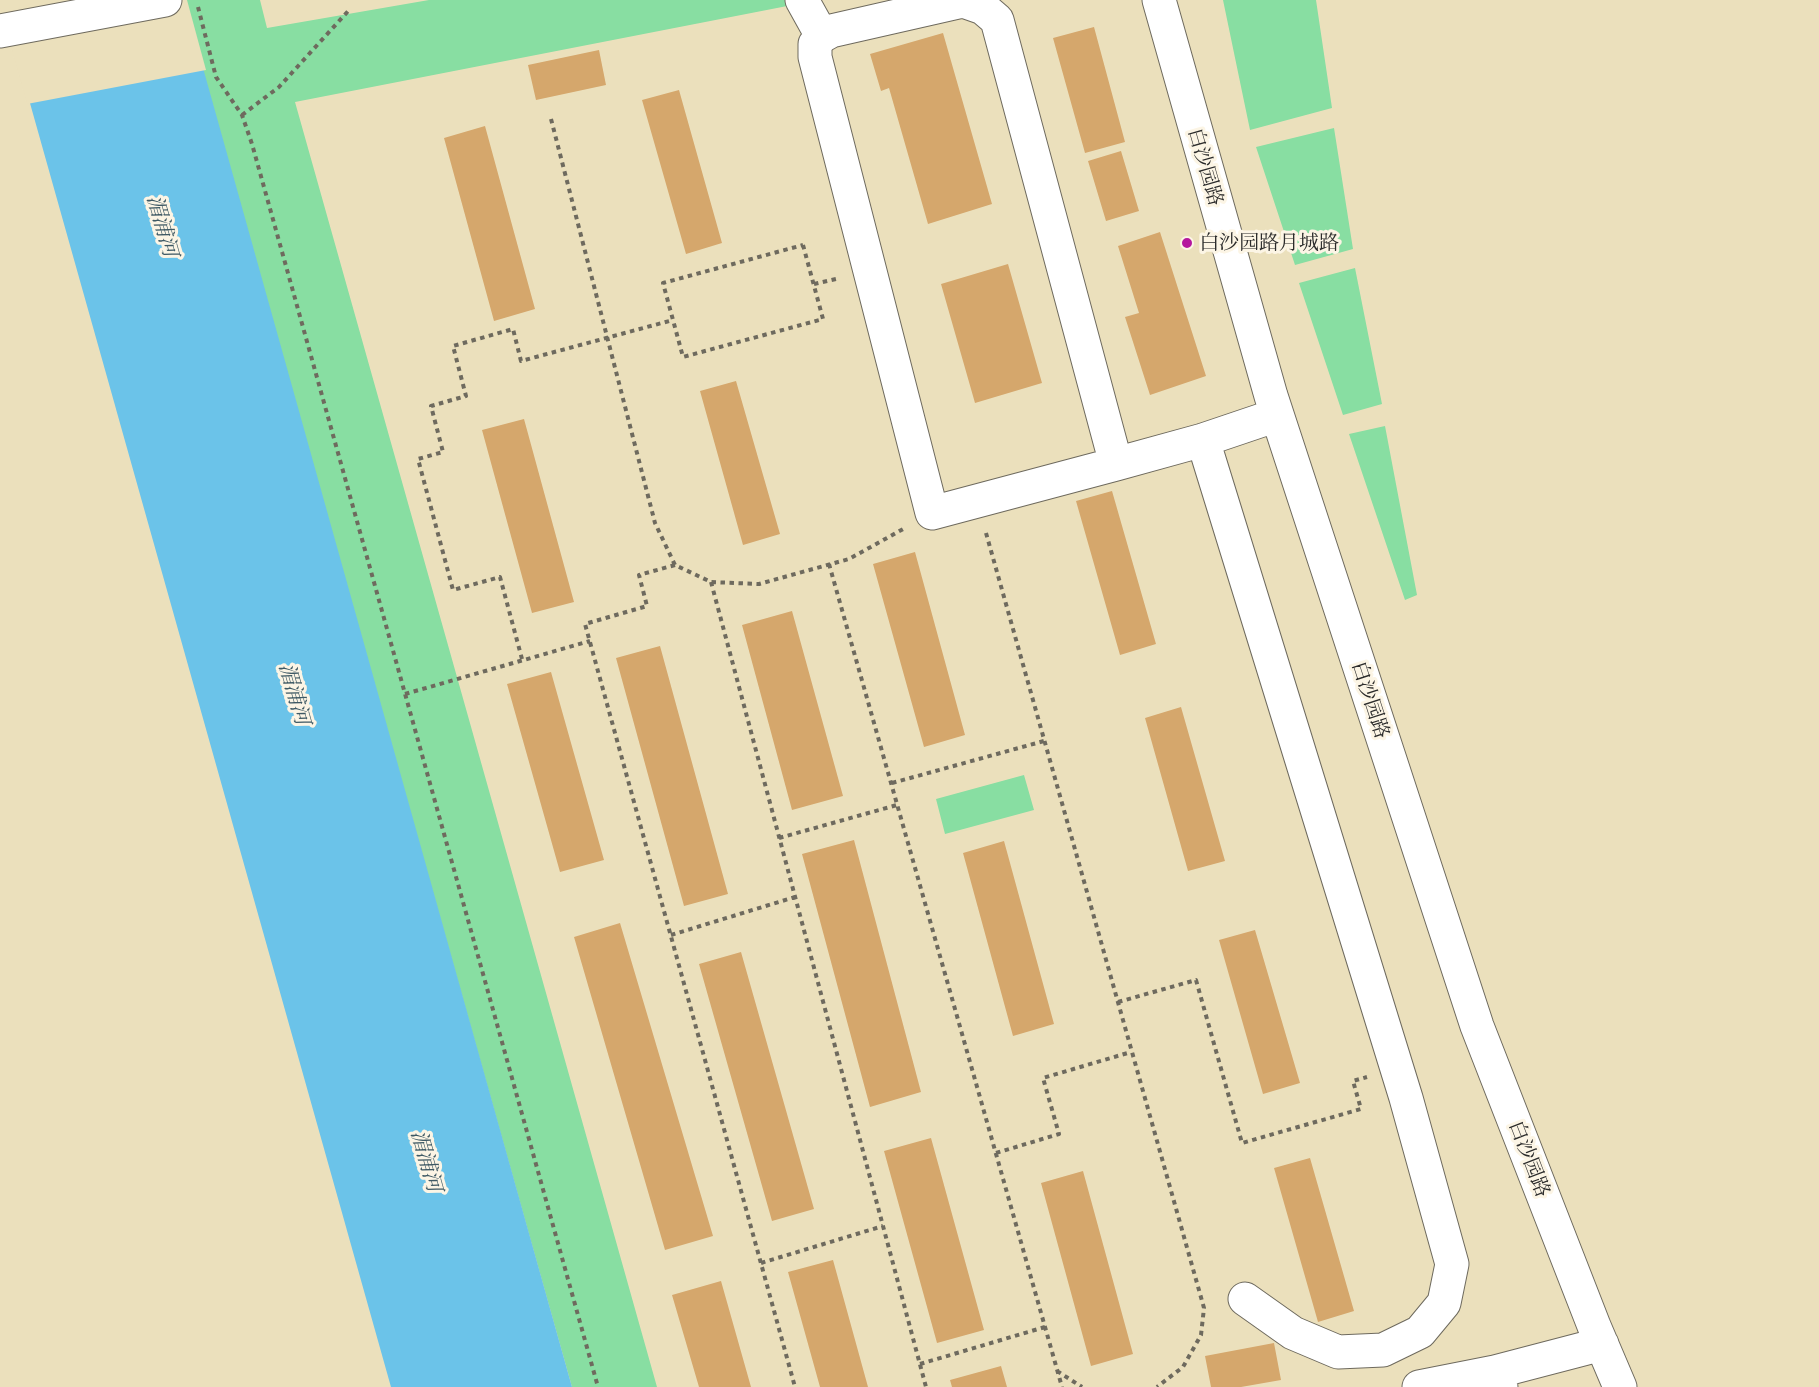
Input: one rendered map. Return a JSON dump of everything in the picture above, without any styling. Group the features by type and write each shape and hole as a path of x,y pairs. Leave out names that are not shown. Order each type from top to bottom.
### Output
{"street":[{"path":"0,31 165,0"},
{"path":"802,0 822,36"},
{"name":"白沙园路","path":"1159,0 1224,235 1278,415 1477,1026 1620,1387"},
{"path":"1116,464 998,20 983,8 963,1 822,36 815,44 814,57 932,513 1116,464 1203,440 1278,415"},
{"path":"1203,440 1397,1068 1452,1264 1444,1303 1420,1332 1383,1350 1338,1352 1293,1333 1245,1299"},
{"path":"1419,1387 1498,1380 1602,1344"}],"path":[{"path":"196,0 216,77 242,115 252,144 598,1387"},
{"path":"242,115 279,87 350,9"},
{"path":"551,119 655,523 675,565 711,582 759,584 849,559 932,513"},
{"path":"803,245 823,319 682,357 673,320 663,284 803,245"},
{"path":"522,659 500,577 453,590 418,459 443,452 431,406 466,396 453,346 513,329 521,361 673,320"},
{"path":"977,501 1204,1308 1201,1335 1184,1367 1157,1387"},
{"path":"830,564 1062,1387"},
{"path":"675,565 639,575 647,606 585,624 795,1387"},
{"path":"711,582 926,1387"},
{"path":"405,694 590,641"},
{"path":"892,783 1044,741"},
{"path":"779,838 897,805"},
{"path":"671,935 795,897"},
{"path":"1118,1002 1196,980 1242,1143 1361,1109 1353,1081 1397,1068"},
{"path":"996,1153 1059,1134 1043,1078 1131,1052"},
{"path":"761,1263 883,1226"},
{"path":"920,1364 1045,1327"},
{"path":"1057,1371 1082,1387"}],"green space":[{"path":"182,0 260,0 267,28 429,0 818,0 295,102 657,1387 572,1387"},
{"path":"1223,0 1316,0 1332,108 1250,130"},
{"path":"1334,128 1353,249 1295,265 1256,147"},
{"path":"1355,268 1382,404 1343,415 1299,283"},
{"path":"1385,426 1417,595 1405,600 1349,434"},
{"path":"1024,775 1034,810 945,834 936,799"}],"water":[{"name":"湄浦河","path":"1,0 184,0 572,1387 391,1387"}],"pier":[{"path":"0,0 187,0 206,70 27,104 0,8"}],"building":[{"path":"1094,27 1125,142 1085,153 1053,38"},
{"path":"943,33 992,204 928,224 889,88 881,91 870,54"},
{"path":"599,50 606,85 536,100 528,65"},
{"path":"679,90 722,243 686,254 642,100"},
{"path":"485,126 535,309 494,321 444,138"},
{"path":"1121,151 1139,211 1106,221 1088,161"},
{"path":"1160,232 1206,376 1150,395 1125,317 1139,313 1118,246"},
{"path":"1008,264 1042,383 975,403 941,284"},
{"path":"736,381 780,534 743,545 700,391"},
{"path":"524,419 574,602 532,613 482,430"},
{"path":"1112,491 1156,644 1120,655 1076,501"},
{"path":"915,552 965,735 924,747 873,564"},
{"path":"792,611 843,796 792,810 742,625"},
{"path":"660,646 728,894 684,906 616,658"},
{"path":"551,672 604,860 560,872 507,684"},
{"path":"1181,707 1225,861 1188,871 1145,718"},
{"path":"854,840 921,1092 870,1107 802,854"},
{"path":"1004,841 1054,1024 1013,1036 963,853"},
{"path":"620,923 713,1236 665,1250 574,937"},
{"path":"1255,930 1300,1083 1263,1094 1219,940"},
{"path":"741,952 814,1209 772,1221 699,964"},
{"path":"931,1138 984,1330 937,1343 884,1151"},
{"path":"1310,1158 1354,1311 1318,1322 1274,1168"},
{"path":"1083,1171 1133,1354 1091,1366 1041,1183"},
{"path":"833,1260 868,1387 820,1387 788,1272"},
{"path":"721,1281 751,1387 699,1387 672,1295"},
{"path":"1274,1343 1281,1380 1241,1387 1211,1387 1205,1356"},
{"path":"1001,1366 1007,1387 952,1387 950,1380"}],"place":[{"name":"白沙园路月城路","path":"1187,243"}]}
